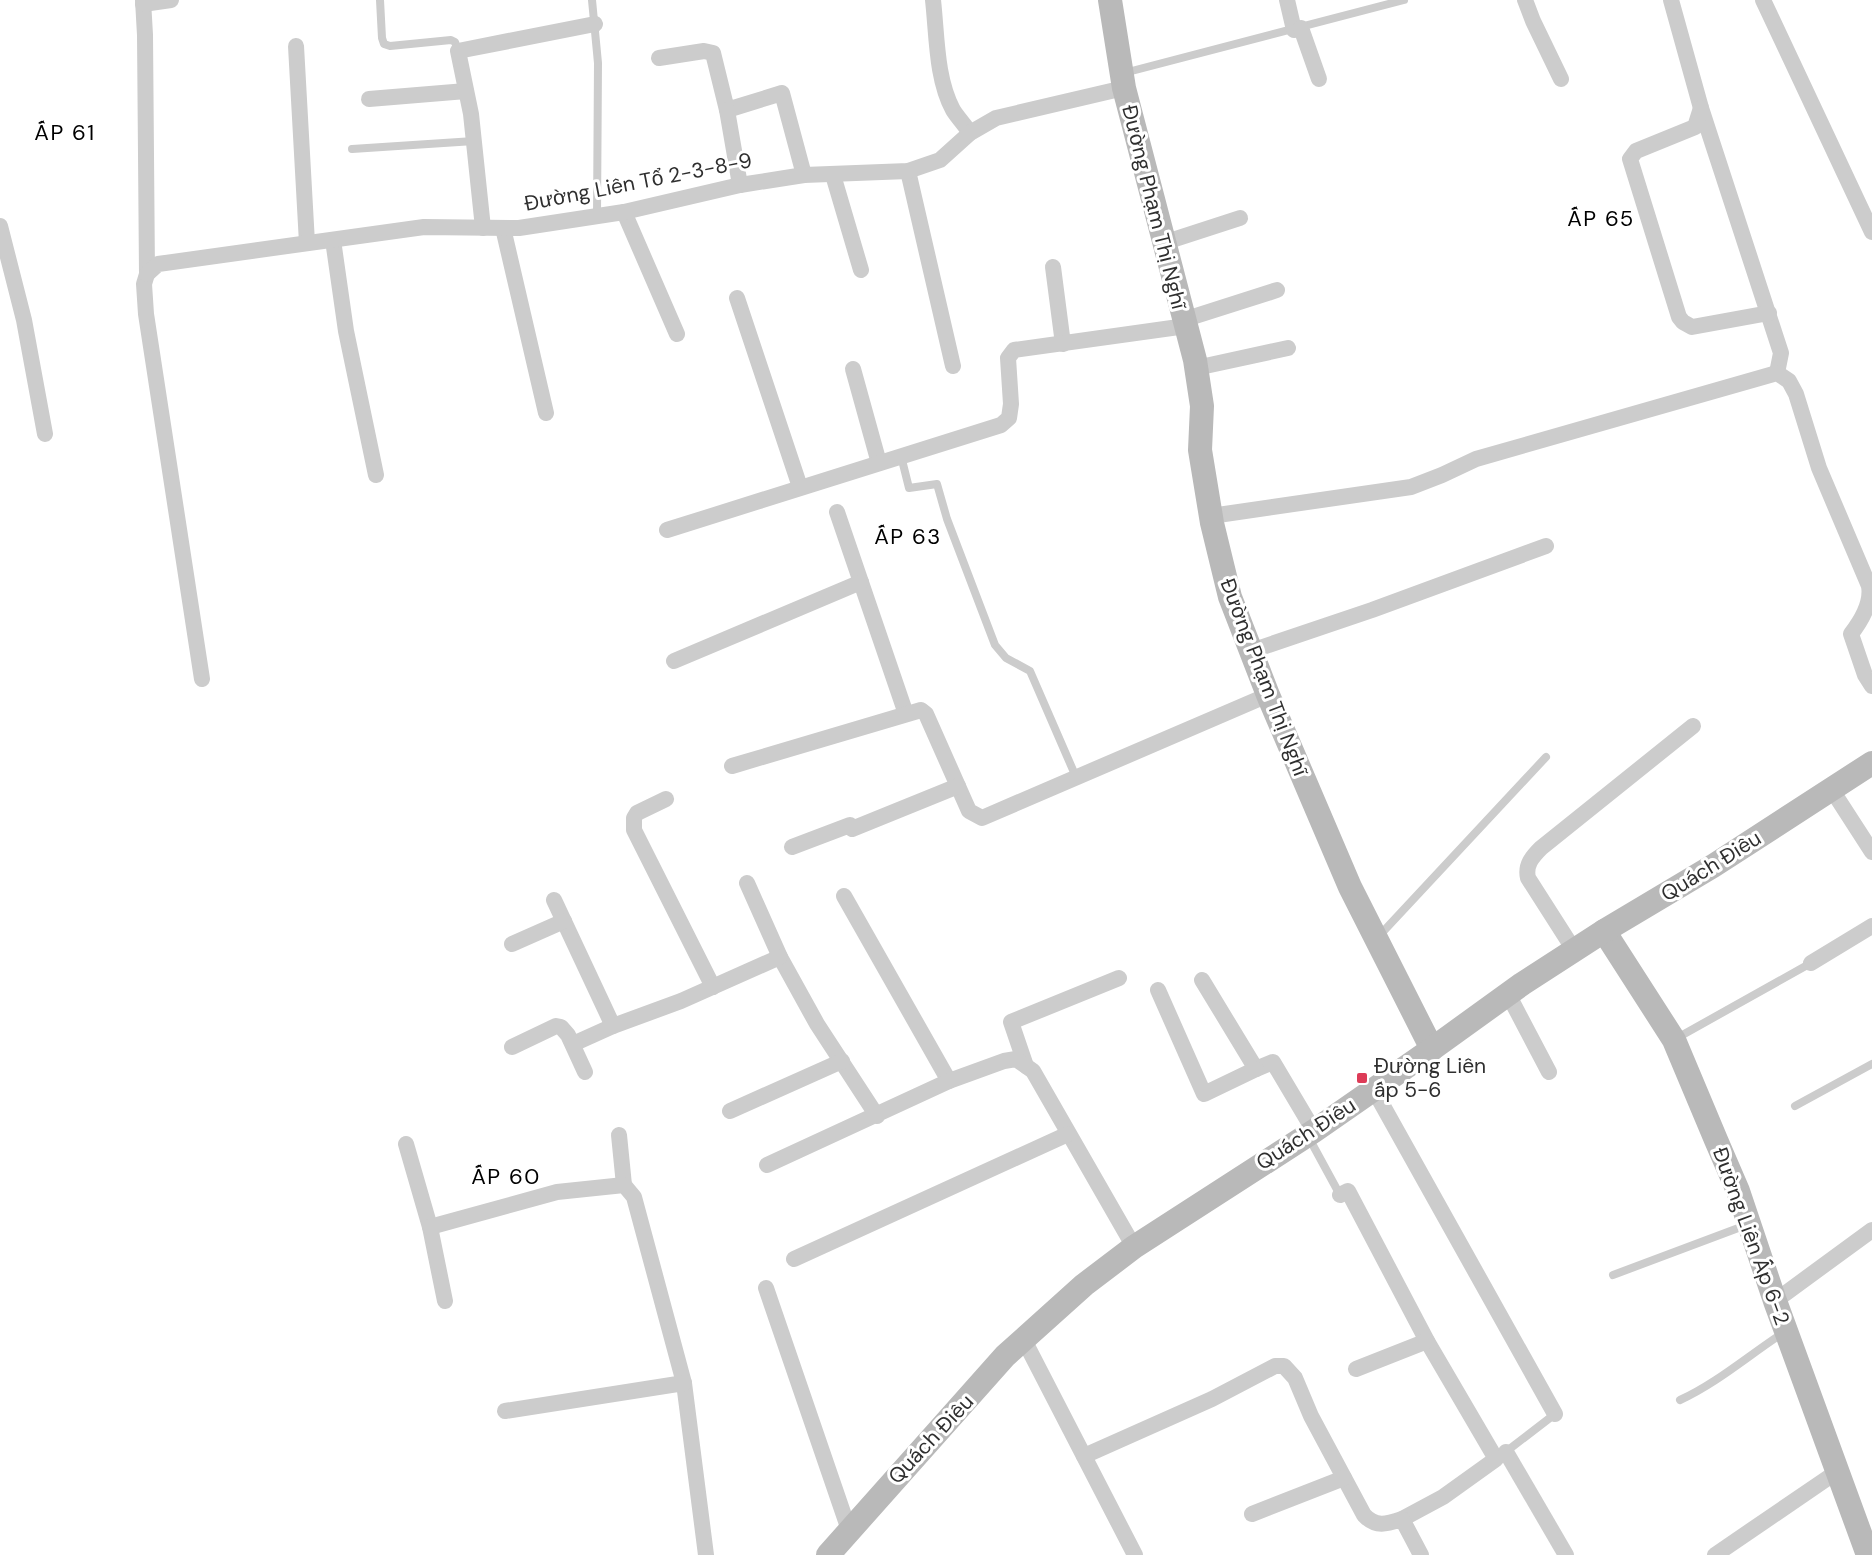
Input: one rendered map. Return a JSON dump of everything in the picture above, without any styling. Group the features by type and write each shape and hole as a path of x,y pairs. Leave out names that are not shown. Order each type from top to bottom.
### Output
{"street":[{"path":"171,0 143,2 147,274 144,284 146,314 202,679"},
{"path":"933,0 946,93 954,111 970,133"},
{"name":"Đường Phạm Thị Nghĩ","path":"1110,0 1123,81 1196,368 1202,406 1200,450 1211,516 1230,597 1268,695 1350,887 1432,1049"},
{"path":"1287,0 1319,79"},
{"path":"1526,0 1533,21 1561,79"},
{"path":"1671,0 1701,108 1781,353 1777,373"},
{"path":"1763,0 1872,232"},
{"path":"483,228 471,114 458,51 595,24"},
{"path":"296,46 307,243"},
{"path":"659,58 704,51 713,53 727,110 740,185"},
{"name":"Đường Liên Tổ 2-3-8-9","path":"147,274 158,264 424,227 519,228 624,212 740,185 804,176 908,171 940,160 970,133 996,118 1123,81"},
{"path":"369,99 466,92"},
{"path":"727,110 782,93 804,176"},
{"path":"1701,108 1695,127 1636,151 1629,159 1679,317 1692,327 1769,313"},
{"path":"908,171 953,366"},
{"path":"833,175 861,270"},
{"path":"624,212 677,334"},
{"path":"1163,243 1240,218"},
{"path":"0,226 4,266 16,286 45,434"},
{"path":"503,228 546,412"},
{"path":"333,240 346,331 376,475"},
{"path":"1053,267 1063,344"},
{"path":"667,530 1001,425 1009,418 1011,404 1008,358 1014,350 1185,323 1277,290"},
{"path":"737,298 800,488"},
{"path":"1196,368 1288,348"},
{"path":"853,369 879,463"},
{"path":"1211,516 1411,487 1476,459 1777,373"},
{"path":"1777,373 1788,381 1796,394 1819,468 1869,586 1871,596 1859,623 1851,634 1865,675 1872,686"},
{"path":"837,512 906,714"},
{"path":"1251,651 1546,546"},
{"path":"674,661 861,582"},
{"path":"732,766 919,709 925,712 969,812 982,818 1268,695"},
{"path":"1574,950 1528,878 1529,862 1540,848 1693,726"},
{"name":"Quách Điêu","path":"828,1555 1005,1356 1084,1285 1134,1247 1311,1133 1574,950 1713,866 1872,763"},
{"path":"792,847 850,825 852,829 958,786"},
{"path":"1832,790 1872,852"},
{"path":"666,799 637,813 634,818 634,830 637,840 713,987"},
{"path":"747,883 780,957 817,1024 877,1116"},
{"path":"844,896 950,1081"},
{"path":"554,900 613,1026"},
{"path":"512,944 564,921"},
{"path":"1811,963 1872,926"},
{"name":"Đường Liên Ấp 6-2","path":"1604,931 1674,1040 1738,1191 1786,1332 1868,1555"},
{"path":"573,1044 613,1026 681,1001 780,957"},
{"path":"1026,1066 1011,1022 1119,978"},
{"path":"1202,980 1256,1070"},
{"path":"1158,990 1204,1094 1273,1062 1311,1133"},
{"path":"1508,994 1550,1072"},
{"path":"512,1047 558,1026 565,1029 585,1072"},
{"path":"767,1165 950,1081 1004,1061 1017,1059 1033,1071 1134,1247"},
{"path":"730,1111 842,1061"},
{"path":"1374,1090 1555,1414"},
{"path":"794,1259 1068,1134"},
{"path":"619,1135 624,1185 634,1197 684,1383 706,1555"},
{"path":"405,1144 430,1227 445,1301"},
{"path":"430,1227 557,1192 624,1185"},
{"path":"1340,1195 1348,1191 1427,1341 1566,1555"},
{"path":"1775,1301 1872,1230"},
{"path":"766,1288 849,1530"},
{"path":"1024,1340 1135,1555"},
{"path":"1356,1369 1427,1341"},
{"path":"1084,1456 1212,1399 1279,1365 1289,1370 1295,1378 1311,1416 1344,1478 1364,1515 1372,1522 1384,1525 1402,1519 1443,1497 1501,1456"},
{"path":"505,1411 684,1383"},
{"path":"1715,1555 1838,1471"},
{"path":"1252,1514 1344,1478"},
{"path":"1402,1519 1420,1555"}],"lane":[{"path":"380,0 381,35 384,44 390,46 451,40 456,44 458,51"},
{"path":"592,0 598,63 597,216"},
{"path":"1123,81 1404,0"},
{"path":"352,149 474,141"},
{"path":"901,456 909,488 937,484 947,519 995,645 1006,658 1030,671 1076,777"},
{"path":"1376,939 1546,757"},
{"path":"1674,1040 1811,963"},
{"path":"1795,1106 1872,1064"},
{"path":"1311,1133 1340,1195"},
{"path":"1613,1275 1749,1224"},
{"path":"1680,1400 1706,1387 1752,1353 1786,1332"},
{"path":"1501,1456 1555,1414"}],"place":[{"name":"Đường Liên ấp 5-6","path":"1362,1078"}],"district":[{"name":"ẤP 61","path":"65,132"},
{"name":"ẤP 65","path":"1601,218"},
{"name":"ẤP 63","path":"908,536"},
{"name":"ẤP 60","path":"506,1176"}]}
